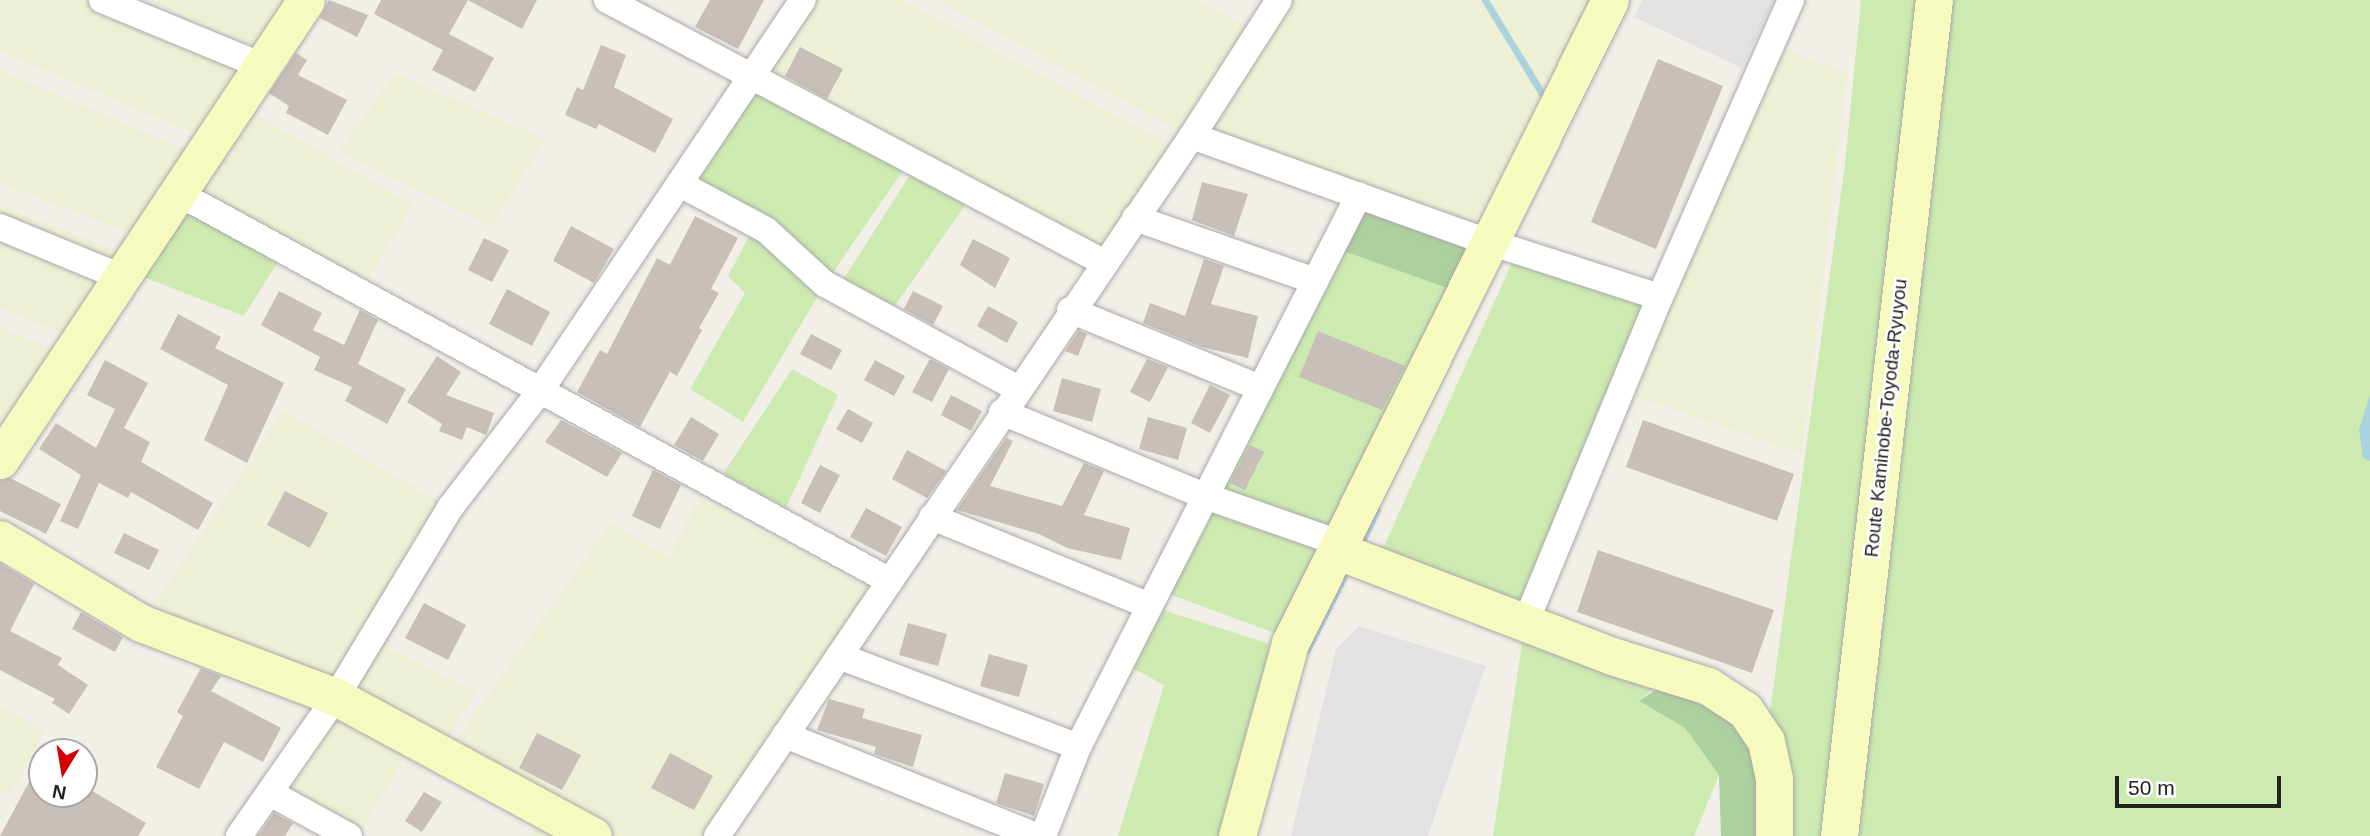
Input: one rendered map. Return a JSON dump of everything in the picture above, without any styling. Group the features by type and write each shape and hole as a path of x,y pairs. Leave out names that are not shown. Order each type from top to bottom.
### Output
{"street":[{"path":"102,0 262,66"},
{"path":"0,460 306,0"},
{"path":"607,0 1105,263"},
{"path":"239,836 336,697 450,508 540,390 803,0"},
{"path":"717,836 1070,310 1192,136 1279,0"},
{"path":"1237,836 1290,643 1488,239 1610,0"},
{"path":"1525,624 1660,297 1791,0"},
{"name":"Route Kaminobe-Toyoda-Ryuyou","path":"1839,836 1934,0"},
{"path":"1192,136 1660,297"},
{"path":"680,184 766,230 825,284 1018,389"},
{"path":"177,193 890,581"},
{"path":"1043,836 1078,747 1359,195"},
{"path":"1135,218 1315,281"},
{"path":"0,228 121,277"},
{"path":"1070,310 1260,388"},
{"path":"1002,412 1525,624 1708,686 1745,710 1766,741 1774,779 1774,836"},
{"path":"932,517 1150,606"},
{"path":"0,539 141,623 336,697 593,836"},
{"path":"839,656 1078,747"},
{"path":"785,735 1036,836"},
{"path":"270,793 349,836"}],"green space":[{"path":"0,0 123,0 266,58 211,141 0,51"},
{"path":"146,0 310,0 274,54"},
{"path":"804,0 902,0 1176,148 1116,258 767,68"},
{"path":"937,0 1199,0 1260,33 1282,0 1606,0 1477,238 1200,142"},
{"path":"1861,0 2370,0 2370,836 1770,836 1766,741 1845,164"},
{"path":"1772,44 1847,73 1802,454 1621,392"},
{"path":"0,70 193,153 137,236 0,183"},
{"path":"395,73 545,139 492,226 339,152"},
{"path":"748,83 904,169 825,284 743,422 690,389 745,293 728,276 755,225 680,184"},
{"path":"237,104 413,204 361,293 178,193"},
{"path":"913,170 968,201 895,306 843,280"},
{"path":"1359,195 1484,246 1461,293 1332,247"},
{"path":"0,205 127,255 71,337 0,308"},
{"path":"187,207 281,257 244,316 143,277"},
{"path":"1332,247 1461,293 1283,636 1158,590"},
{"path":"1515,256 1657,305 1518,622 1379,557"},
{"path":"0,327 69,355 0,431"},
{"path":"792,369 838,395 786,508 723,474"},
{"path":"283,410 450,508 371,639 476,692 439,753 415,740 359,836 270,793 336,697 141,623"},
{"path":"699,498 881,594 717,836 530,836 544,810 444,756 611,523 669,557"},
{"path":"1150,606 1277,646 1225,836 1118,836 1164,685 1121,662"},
{"path":"1525,624 1670,674 1639,701 1685,728 1719,775 1694,836 1493,836"},
{"path":"1676,676 1745,710 1774,836 1721,836 1719,775 1685,728 1639,701"},
{"path":"0,704 44,732 41,738 28,738 28,762 10,795 0,790"}],"shaded area":[{"path":"1642,0 1774,0 1742,68 1634,17"},
{"path":"1359,626 1486,666 1428,836 1291,836 1336,649"}],"water":[{"path":"2370,395 2370,461 2363,458 2359,430"}],"building":[{"path":"329,0 368,15 357,37 320,18"},
{"path":"381,0 468,0 449,34 494,58 475,92 432,70 443,50 374,14"},
{"path":"468,0 537,0 522,29"},
{"path":"710,0 764,0 738,49 695,27"},
{"path":"601,45 626,55 614,87 673,119 655,153 599,124 596,129 565,115 577,87 583,90"},
{"path":"800,47 843,69 827,99 785,76"},
{"path":"296,53 307,60 298,75 347,100 328,135 286,113 289,106 269,93"},
{"path":"1658,59 1723,86 1656,249 1591,222"},
{"path":"1202,182 1248,194 1234,236 1192,220"},
{"path":"695,216 738,238 711,289 719,293 699,328 702,330 677,376 670,372 640,427 577,392 600,350 607,354 657,258 670,265"},
{"path":"571,226 614,249 594,283 553,261"},
{"path":"484,238 509,250 492,282 468,270"},
{"path":"973,239 1010,258 995,288 960,265"},
{"path":"1204,259 1224,266 1211,304 1258,316 1248,358 1202,347 1143,323 1150,303 1185,316"},
{"path":"507,289 550,312 532,346 489,324"},
{"path":"279,291 322,313 313,330 344,345 360,310 378,320 358,364 406,389 387,424 345,401 352,387 314,370 320,357 261,325"},
{"path":"913,291 943,306 933,325 904,309"},
{"path":"988,306 1018,322 1007,343 977,326"},
{"path":"178,314 221,337 215,348 284,383 247,463 204,440 228,385 160,349"},
{"path":"1079,331 1087,334 1078,356 1065,351"},
{"path":"1318,331 1405,366 1382,410 1299,377"},
{"path":"811,334 842,350 831,370 800,354"},
{"path":"437,356 461,372 446,395 494,413 486,435 467,427 462,440 439,431 442,424 407,402"},
{"path":"930,359 949,369 932,402 912,392"},
{"path":"1147,359 1168,367 1150,402 1130,392"},
{"path":"105,360 148,383 124,428 150,442 141,462 213,503 198,530 131,492 128,498 99,483 78,529 60,521 81,475 39,449 56,423 96,448 115,409 87,395"},
{"path":"875,360 905,376 894,396 864,380"},
{"path":"1062,378 1101,389 1092,422 1053,411"},
{"path":"1210,385 1230,395 1210,433 1191,423"},
{"path":"951,395 982,411 971,431 941,415"},
{"path":"848,409 873,423 862,443 836,429"},
{"path":"691,417 719,434 703,461 674,445"},
{"path":"1148,417 1187,428 1178,460 1139,449"},
{"path":"561,420 622,453 607,477 545,442"},
{"path":"1643,420 1794,474 1777,521 1626,467"},
{"path":"1006,438 1013,441 990,486 1062,506 1084,463 1104,471 1084,515 1130,528 1121,560 1067,548 1039,534 957,510"},
{"path":"1250,445 1264,452 1245,490 1230,483"},
{"path":"907,450 946,471 927,498 892,479"},
{"path":"820,465 840,475 820,513 801,503"},
{"path":"653,470 681,485 660,529 632,516"},
{"path":"10,478 61,504 46,534 0,511 0,481"},
{"path":"285,491 328,513 310,548 267,525"},
{"path":"866,508 902,527 886,556 850,537"},
{"path":"124,533 159,550 149,570 114,553"},
{"path":"1598,550 1774,610 1752,673 1577,612"},
{"path":"0,563 34,584 10,631 62,658 58,665 88,685 69,714 52,703 55,699 0,670"},
{"path":"424,603 466,625 448,660 405,638"},
{"path":"81,612 123,637 115,652 72,629"},
{"path":"908,623 947,634 938,666 899,655"},
{"path":"989,654 1028,665 1019,697 980,686"},
{"path":"201,668 221,676 211,691 281,728 263,762 224,742 199,789 156,767 183,716 177,712"},
{"path":"829,699 865,709 862,718 922,735 913,767 874,754 876,747 817,730"},
{"path":"537,733 581,755 562,790 519,768"},
{"path":"670,753 713,776 694,810 651,788"},
{"path":"1005,773 1044,784 1034,816 996,803"},
{"path":"28,784 28,808 98,808 98,794 146,823 138,836 0,836"},
{"path":"424,792 442,802 422,832 405,821"},
{"path":"274,813 293,823 285,836 258,836"}],"waterway":[{"path":"1485,0 1547,102"},
{"path":"1359,547 1377,510"},
{"path":"1307,650 1349,567"}]}
